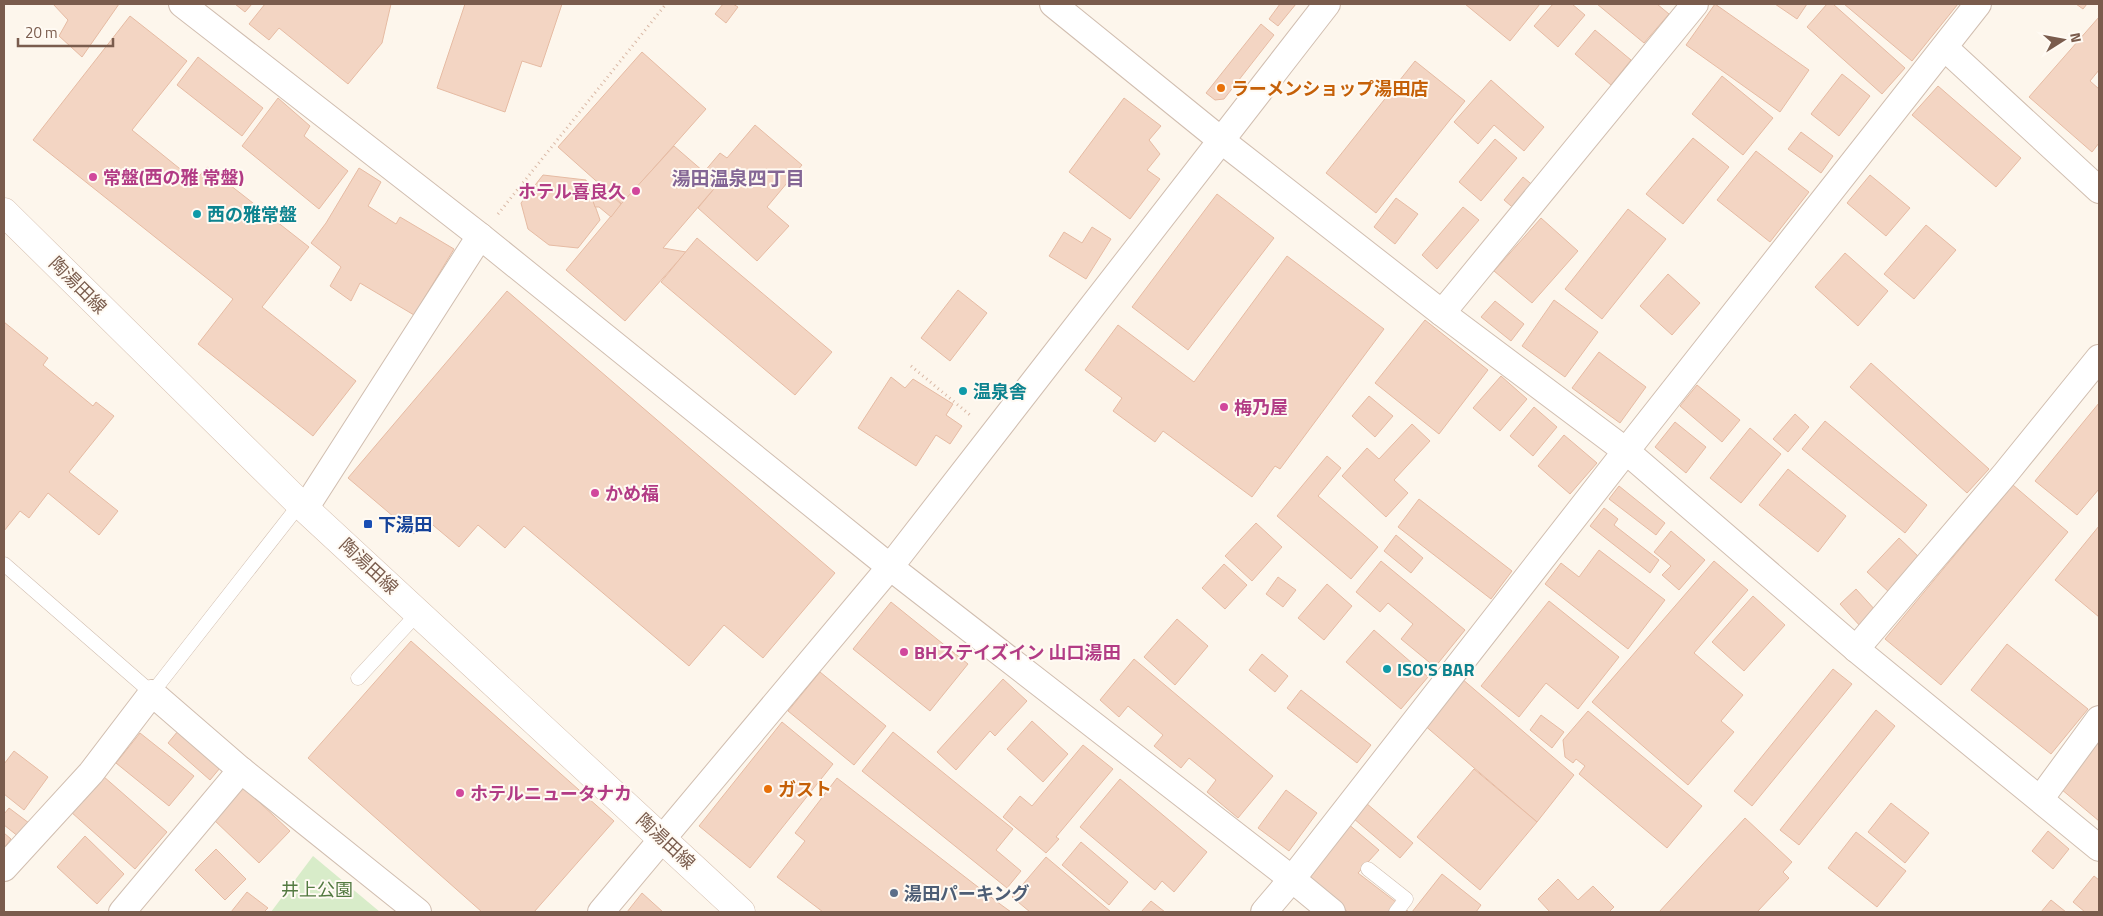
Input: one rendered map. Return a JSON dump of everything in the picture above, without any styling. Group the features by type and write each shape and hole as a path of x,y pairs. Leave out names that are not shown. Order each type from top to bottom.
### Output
{"main road":[{"name":"陶湯田線","path":"4,212 303,506 741,912"}],"street":[{"path":"182,4 480,236 890,567 1332,912"},
{"path":"1053,4 1222,141 1442,313 1626,451 1856,649 2041,798 2099,848"},
{"path":"601,912 890,567 1327,4"},
{"path":"1442,313 1695,4"},
{"path":"1264,912 1292,879 1978,4"},
{"path":"1945,48 2096,180"},
{"path":"303,506 480,236"},
{"path":"1856,649 2005,474 2099,358"},
{"path":"4,868 91,773 152,693 241,770 418,912"},
{"path":"2041,798 2099,719"},
{"path":"122,912 241,770"}],"lane":[{"path":"4,564 152,693 303,506"},
{"path":"358,678 418,613"},
{"path":"1368,869 1406,899 1396,912"}],"path":[{"path":"480,236 666,4"},
{"path":"911,366 994,434"}],"green space":[{"name":"井上公園","path":"313,856 380,912 271,912"}],"building":[{"path":"53,4 119,4 82,57 59,36 68,20"},
{"path":"235,4 252,4 245,12"},
{"path":"265,4 391,4 382,43 348,84 279,28 269,40 249,24"},
{"path":"465,4 562,4 541,67 522,61 505,112 437,88"},
{"path":"723,4 733,4 738,7 726,23 715,14"},
{"path":"1280,4 1296,4 1278,26 1269,19"},
{"path":"1465,4 1540,4 1510,41"},
{"path":"1553,4 1572,4 1585,15 1558,47 1534,26"},
{"path":"1597,4 1657,4 1669,14 1644,43"},
{"path":"1715,4 1809,70 1780,112 1686,45"},
{"path":"1775,4 1807,4 1797,19"},
{"path":"1827,4 1833,4 1905,68 1882,94 1807,27"},
{"path":"1844,4 1958,4 1912,61"},
{"path":"2076,4 2087,4 2083,9"},
{"name":"西の雅常盤","path":"130,16 187,61 132,130 195,181 207,167 309,247 262,307 356,381 313,436 198,344 233,299 33,140"},
{"path":"2099,17 2099,70 2090,81 2099,89 2099,143 2092,152 2029,97"},
{"path":"1261,24 1274,35 1224,99 1215,100 1206,93"},
{"path":"1595,30 1631,60 1611,85 1575,54"},
{"path":"642,52 706,109 622,204 558,147"},
{"path":"198,57 263,108 242,136 177,85"},
{"path":"1415,61 1465,101 1376,213 1326,173"},
{"path":"1842,74 1870,96 1839,136 1811,114"},
{"path":"1722,76 1773,118 1743,155 1692,114"},
{"path":"1491,80 1544,127 1524,151 1494,125 1478,144 1454,122"},
{"path":"1938,86 2021,158 1996,187 1912,115"},
{"path":"278,98 310,126 304,136 348,171 319,209 242,146"},
{"path":"1124,98 1161,126 1149,140 1160,154 1147,170 1160,179 1130,219 1069,172"},
{"path":"755,125 802,165 767,207 789,226 757,261 698,208 718,184 704,172 720,153 727,158"},
{"path":"1801,132 1833,156 1821,173 1788,149"},
{"path":"1693,138 1729,167 1683,224 1646,194"},
{"path":"1495,139 1517,158 1481,201 1459,182"},
{"path":"674,146 718,184 663,248 686,252 625,321 566,270 621,204"},
{"path":"1756,151 1809,192 1770,242 1717,200"},
{"path":"359,168 381,182 368,206 396,224 400,217 454,249 414,315 360,283 351,301 330,286 341,267 311,243 326,223"},
{"path":"543,175 586,180 600,220 578,248 549,245 528,229 521,203"},
{"path":"1870,175 1910,208 1886,236 1847,203"},
{"path":"1523,177 1536,188 1517,211 1504,200"},
{"path":"604,189 621,204 611,217 599,207 595,207 590,192"},
{"path":"1217,194 1274,238 1188,350 1132,307"},
{"path":"1396,198 1418,214 1395,244 1374,227"},
{"path":"1463,207 1479,220 1437,269 1422,255"},
{"path":"1628,209 1666,239 1602,319 1565,289"},
{"path":"1541,218 1578,251 1532,303 1494,271"},
{"path":"1926,225 1956,250 1914,299 1884,274"},
{"path":"1092,227 1111,239 1086,279 1049,256 1064,232 1082,243"},
{"path":"697,238 832,352 795,395 661,282"},
{"path":"1845,253 1888,291 1858,326 1815,287"},
{"path":"1287,256 1384,329 1280,469 1275,466 1252,497 1163,431 1155,442 1113,411 1122,398 1085,370 1118,325 1194,382"},
{"path":"1668,274 1700,303 1672,335 1640,306"},
{"path":"958,290 987,313 950,361 921,338"},
{"path":"507,291 835,573 763,658 724,625 689,666 524,526 505,548 478,525 459,547 427,520 414,534 348,478"},
{"path":"1554,300 1598,332 1565,377 1522,346"},
{"path":"1495,301 1524,324 1511,341 1481,317"},
{"path":"1425,320 1488,370 1439,434 1375,383"},
{"path":"4,322 48,358 43,365 93,406 96,402 114,416 69,472 118,511 99,535 48,493 29,518 20,511 4,531"},
{"path":"1599,352 1646,387 1620,423 1572,388"},
{"path":"1871,363 1989,469 1967,493 1850,387"},
{"path":"1501,376 1527,399 1500,431 1473,408"},
{"path":"891,377 905,388 913,379 953,404 946,415 962,426 950,444 936,435 916,466 858,428"},
{"path":"1697,385 1740,420 1722,442 1680,406"},
{"path":"1369,396 1393,416 1375,437 1352,416"},
{"path":"2099,403 2099,489 2077,515 2035,481"},
{"path":"1534,407 1557,427 1533,456 1510,436"},
{"path":"1795,414 1809,427 1788,452 1773,439"},
{"path":"1825,421 1927,505 1905,533 1802,449"},
{"path":"1675,422 1706,447 1686,473 1655,447"},
{"path":"1412,424 1430,441 1394,480 1408,493 1386,517 1342,476 1367,448 1379,459"},
{"path":"1750,428 1781,454 1741,503 1710,478"},
{"path":"1564,435 1597,463 1570,494 1538,466"},
{"path":"1327,456 1341,468 1318,496 1378,547 1351,579 1277,516"},
{"path":"1788,469 1846,516 1818,552 1759,505"},
{"path":"2013,485 2068,532 1941,685 1885,639"},
{"path":"1619,486 1665,523 1656,535 1609,499"},
{"path":"1419,499 1512,571 1491,599 1398,527"},
{"path":"1604,508 1618,519 1614,525 1659,560 1650,573 1590,526"},
{"path":"1256,523 1282,547 1252,581 1225,556"},
{"path":"2099,526 2099,617 2055,580"},
{"path":"1671,531 1705,560 1679,590 1662,575 1671,566 1654,552"},
{"path":"1396,535 1423,558 1411,573 1384,551"},
{"path":"1899,538 1920,558 1889,592 1867,572"},
{"path":"1599,550 1665,600 1628,649 1545,584 1561,563 1579,577"},
{"path":"1381,561 1465,630 1435,667 1401,639 1413,624 1388,603 1380,612 1356,592"},
{"path":"1714,561 1748,590 1694,653 1743,695 1721,721 1734,732 1688,785 1592,702"},
{"path":"1224,564 1247,585 1225,609 1202,588"},
{"path":"1278,577 1296,590 1283,607 1266,594"},
{"path":"1327,584 1352,606 1324,640 1298,618"},
{"path":"1856,589 1877,612 1861,627 1840,604"},
{"path":"1753,596 1785,625 1744,671 1712,642"},
{"path":"1549,601 1619,657 1578,709 1546,683 1519,717 1481,686"},
{"path":"891,602 968,664 930,711 853,649"},
{"path":"1177,619 1208,646 1175,685 1144,657"},
{"name":"ISO'S BAR","path":"1374,630 1428,677 1401,709 1346,662"},
{"path":"411,641 614,821 534,912 482,912 308,758"},
{"path":"2007,644 2088,709 2051,754 1971,690"},
{"path":"1262,654 1288,676 1275,692 1249,670"},
{"path":"1134,659 1273,776 1238,818 1207,792 1216,780 1189,758 1181,768 1154,746 1163,735 1128,706 1119,717 1100,700"},
{"path":"1833,669 1852,684 1752,806 1734,791"},
{"path":"820,672 886,726 854,765 788,711"},
{"path":"1461,678 1574,775 1537,822 1423,724"},
{"path":"1003,679 1027,701 995,736 990,731 956,770 937,752"},
{"path":"1301,690 1371,745 1357,763 1287,708"},
{"path":"1876,710 1895,726 1799,845 1780,830"},
{"path":"1588,711 1702,806 1667,848 1579,774 1585,766 1576,759 1573,763 1565,757 1563,740"},
{"path":"1541,715 1564,732 1552,748 1530,730"},
{"path":"1032,721 1068,754 1043,782 1007,749"},
{"path":"782,722 833,764 750,868 699,826"},
{"path":"178,731 220,768 210,780 168,743"},
{"path":"893,732 1013,829 996,850 1021,871 1007,888 862,771"},
{"path":"2099,732 2099,821 2061,789"},
{"path":"140,733 194,776 169,806 116,763"},
{"path":"1083,745 1113,769 1056,837 1059,839 1046,853 1003,817 1020,796 1032,806"},
{"path":"14,751 48,777 24,810 4,794 4,764"},
{"path":"1474,769 1537,822 1480,890 1417,837"},
{"path":"103,776 167,832 135,869 71,812"},
{"path":"837,778 1011,912 823,912 777,877 805,841 795,833"},
{"path":"1120,779 1207,852 1174,892 1162,881 1155,890 1080,827"},
{"path":"243,787 290,831 259,863 213,819"},
{"path":"1286,790 1317,813 1289,851 1258,828"},
{"path":"1366,803 1413,843 1400,858 1353,818"},
{"path":"1891,803 1929,833 1905,863 1868,832"},
{"path":"9,808 29,823 19,837 4,825 4,814"},
{"path":"1745,818 1792,862 1783,872 1789,878 1757,912 1659,912"},
{"path":"1347,823 1379,850 1358,873 1409,912 1348,912 1309,882 1308,869"},
{"path":"2048,831 2069,849 2053,869 2032,851"},
{"path":"1856,832 1906,871 1877,907 1828,868"},
{"path":"4,833 11,839 4,848"},
{"path":"85,836 124,874 97,904 57,867"},
{"path":"1081,842 1128,882 1109,905 1062,865"},
{"path":"216,849 246,879 225,900 195,870"},
{"path":"1046,857 1111,912 1030,912 1012,897"},
{"path":"1442,874 1481,905 1476,912 1412,912"},
{"path":"2094,876 2099,880 2099,912 2085,912 2073,902"},
{"path":"1558,879 1578,900 1593,886 1614,907 1609,912 1550,912 1538,899"},
{"path":"247,892 268,908 264,912 231,912"},
{"path":"642,893 663,912 627,912"},
{"path":"2051,900 2066,912 2041,912"},
{"path":"1151,901 1165,912 1141,912"}],"place":[{"name":"ラーメンショップ湯田店","path":"1221,88"},
{"name":"常盤(西の雅 常盤)","path":"93,177"},
{"name":"ホテル喜良久","path":"636,191"},
{"name":"西の雅常盤","path":"197,214"},
{"name":"温泉舎","path":"963,391"},
{"name":"梅乃屋","path":"1224,407"},
{"name":"かめ福","path":"595,493"},
{"name":"下湯田","path":"368,524"},
{"name":"BHステイズイン 山口湯田","path":"904,652"},
{"name":"ISO'S BAR","path":"1387,669"},
{"name":"ガスト","path":"768,789"},
{"name":"ホテルニュータナカ","path":"460,793"},
{"name":"湯田パーキング","path":"894,893"}],"district":[{"name":"湯田温泉四丁目","path":"738,177"}]}
